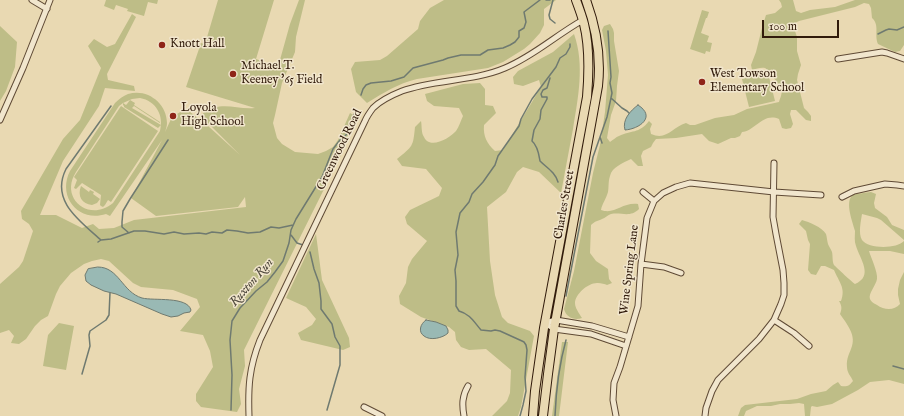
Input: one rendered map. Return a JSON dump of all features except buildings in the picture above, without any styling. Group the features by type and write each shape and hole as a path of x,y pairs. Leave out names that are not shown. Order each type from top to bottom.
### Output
{"main road":[{"name":"Charles Street","path":"533,416 545,323 587,97 588,59 583,20 576,0"},
{"name":"Charles Street","path":"543,416 555,324 598,86 599,68 594,27 586,0"}],"street":[{"path":"32,0 47,8"},
{"path":"0,120 21,73 50,0"},
{"name":"Greenwood Road","path":"249,416 252,361 260,340 365,121 373,108 396,93 419,85 486,74 506,68 534,53 583,20"},
{"path":"838,59 882,52 887,52 904,59"},
{"path":"705,416 712,391 718,380 759,338 774,320 782,300 784,283 783,270 773,217 774,163"},
{"path":"643,192 654,201 669,190 683,184 690,183 774,192 821,195"},
{"path":"842,197 854,191 884,184 904,186"},
{"name":"Wine Spring Lane","path":"616,416 612,400 614,383 638,306 645,225 654,201"},
{"path":"641,264 664,267 681,273"},
{"path":"774,320 809,346"},
{"path":"545,323 592,326 629,337"},
{"path":"545,323 555,324 591,334 626,346"},
{"path":"464,416 462,403 468,386"},
{"path":"364,407 382,416"}],"shaded area":[{"path":"106,0 158,0 157,4 148,2 144,16 127,11 128,9 116,5 114,10 104,6"},
{"path":"218,0 274,0 256,59 278,67 290,24 299,0 305,0 296,37 295,52 282,83 273,123 277,138 282,144 295,152 318,154 333,147 338,140 350,113 355,116 340,157 244,350 245,366 239,389 241,404 237,412 201,407 196,401 196,394 213,367 210,351 203,335 180,331 200,307 197,299 173,290 141,287 133,283 109,261 101,259 92,261 84,264 71,273 60,286 48,316 41,320 26,339 19,344 11,343 14,336 9,330 0,333 0,284 19,267 23,261 33,231 29,224 22,219 21,211 63,139 80,120 101,68 88,46 94,39 107,47 115,44 132,14 136,17 107,74 108,80 134,86 135,91 105,88 99,106 63,161 40,215 56,215 82,228 93,224 99,229 114,228 134,220 246,207 245,197 238,207 156,216 131,198 162,140 110,216 106,214 96,216 87,215 79,211 68,198 66,190 70,171 115,103 128,94 142,93 149,95 160,103 166,116 167,124 165,132 172,117 182,111 190,112 207,125 240,155 206,121 203,113 210,109 223,106 255,108 186,87 201,43 205,44","holes":["140,98 146,100 158,110 161,120 160,131 113,203 104,208 95,210 86,209 79,205 74,199 71,191 72,182 76,172 119,106 132,99"]},
{"path":"444,0 556,0 544,9 544,25 540,33 524,49 503,62 488,68 417,79 403,83 367,103 356,92 351,69 355,62 380,60 387,56 418,29 420,21 430,8"},
{"path":"779,0 793,0 796,11 801,13 810,10 835,7 855,0 904,0 904,45 900,51 895,52 878,44 876,37 876,24 872,18 869,4 864,3 855,7 799,21 795,23 794,28 797,37 797,51 801,65 797,80 804,108 811,116 811,121 806,120 796,110 791,110 790,114 793,124 791,128 782,128 779,119 768,118 751,129 742,132 740,136 718,144 709,141 702,134 656,139 651,147 643,151 641,156 643,166 638,166 631,159 615,168 610,176 608,192 601,210 610,211 632,204 638,204 639,209 636,212 629,214 611,214 591,225 590,253 596,261 608,269 609,279 612,283 607,285 594,283 583,289 577,296 575,303 576,309 582,318 573,319 568,316 564,309 574,271 600,145 605,112 608,75 602,30 604,26 610,24 613,29 619,71 616,101 611,115 607,138 610,142 618,136 642,128 649,121 652,124 650,129 651,134 661,136 686,123 695,125 715,118 734,115 747,109 779,102 782,91 771,74 765,68 752,70 751,65 766,15 775,13 782,7"},
{"path":"702,10 709,12 701,33 709,36 707,42 712,43 710,52 706,51 705,54 690,49"},
{"path":"0,26 17,42 15,67 6,91 0,101"},
{"path":"574,34 579,58 580,82 561,193 539,172 523,167 517,172 506,192 487,207 490,261 495,295 502,317 508,323 530,331 534,336 518,416 492,416 507,401 510,393 511,370 486,349 469,350 461,347 456,340 455,332 449,327 421,317 400,304 399,296 406,283 408,267 412,259 427,241 407,224 405,217 410,210 439,196 442,188 426,169 402,166 397,159 411,146 414,139 415,127 421,121 423,135 427,141 431,143 440,142 456,131 463,116 459,108 434,106 427,101 425,94 463,84 480,83 485,89 485,105 493,106 496,113 484,125 485,136 490,146 495,151 503,150 541,87 539,80 523,86 514,84 513,77 518,71 553,52"},
{"path":"768,73 775,101 749,107 742,79"},
{"path":"130,100 135,103 134,105 160,123 134,106 132,108 161,125 158,128 124,107 123,103 126,105"},
{"path":"121,106 158,131 111,202 108,200 103,207 100,205 101,195 82,183 76,189 74,188 77,180 74,177"},
{"path":"81,186 89,192 90,190 94,192 93,194 100,199 97,203 92,205 88,204 81,199"},
{"path":"871,192 876,194 874,203 875,208 887,217 892,225 904,230 904,240 881,220 862,214 860,234 865,243 889,247 900,244 904,241 904,254 890,251 869,251 877,276 870,297 874,303 883,308 889,309 895,308 900,304 898,289 904,272 904,384 889,380 870,382 832,404 817,407 812,406 810,416 805,416 804,404 799,403 757,406 746,411 744,416 738,416 741,408 745,405 797,399 826,391 838,382 841,386 845,386 849,385 853,381 848,371 847,364 853,337 850,329 840,314 841,304 839,301 841,301 843,292 841,285 834,270 821,266 816,275 811,274 808,270 810,244 806,231 799,224 802,220 815,225 824,231 832,252 834,265 855,284 861,281 865,272 855,244 855,231 849,202 853,195"},
{"path":"316,234 322,280 349,338 350,347 343,350 301,340 298,333 312,325 316,319 306,307 286,298"},
{"path":"59,323 74,326 66,370 43,366 48,335"},
{"path":"562,342 568,342 559,416 552,416"}],"water":[{"path":"638,105 646,114 644,122 636,127 625,130 624,126 627,116"},
{"path":"98,267 111,271 135,295 147,299 177,301 188,306 191,310 190,312 171,317 91,285 86,281 85,275 88,269"},
{"path":"426,320 446,326 448,333 436,338 427,338 420,330 422,324"}],"waterway":[{"name":"Ruxton Run","path":"361,95 366,85 391,81 404,77 413,68 461,55 480,55 488,50 503,48 510,45 515,42 519,37 519,31 524,28 526,22 524,12 540,0"},
{"path":"553,0 549,15 550,19 555,23"},
{"path":"878,34 889,29 897,30 904,27"},
{"path":"566,296 593,157 607,117 612,93 610,83 611,77 608,31"},
{"path":"520,416 526,391 526,345 524,342 500,331 481,330 469,316 459,311 456,306 455,270 458,255 456,232 460,213 469,202 472,194 495,165 498,156 519,126 521,119 532,99 556,67 560,58 566,54 570,44"},
{"path":"550,78 547,88 543,90 541,94 542,97 547,97 547,99 541,110 540,119 534,130 532,141 537,148 540,161 553,173 558,182"},
{"path":"611,98 629,113"},
{"path":"101,240 76,218 70,209 65,201 62,191 62,180 66,169 111,106"},
{"name":"Ruxton Run","path":"231,410 232,375 230,340 232,321 240,308 267,282 283,261 289,243 291,230 296,219 322,177 333,149 346,135 354,114"},
{"path":"600,137 602,143"},
{"path":"129,233 122,227 123,211 168,140"},
{"path":"98,242 134,231 164,234 174,232 184,234 206,234 212,232 222,233 227,230 248,233 260,232 271,227 279,228 293,225"},
{"path":"291,235 297,243 303,245"},
{"path":"310,252 319,283 321,309 332,324 335,337 340,346 340,365 327,410"},
{"path":"82,374 90,346 90,331 106,320 109,315 110,293"},
{"path":"555,416 558,378 566,340"},
{"path":"893,366 904,369"}],"place":[{"name":"Knott Hall","path":"162,45"},
{"name":"Michael T. Keeney '65 Field","path":"233,74"},
{"name":"West Towson Elementary School","path":"702,82"},
{"name":"Loyola High School","path":"173,116"}]}
